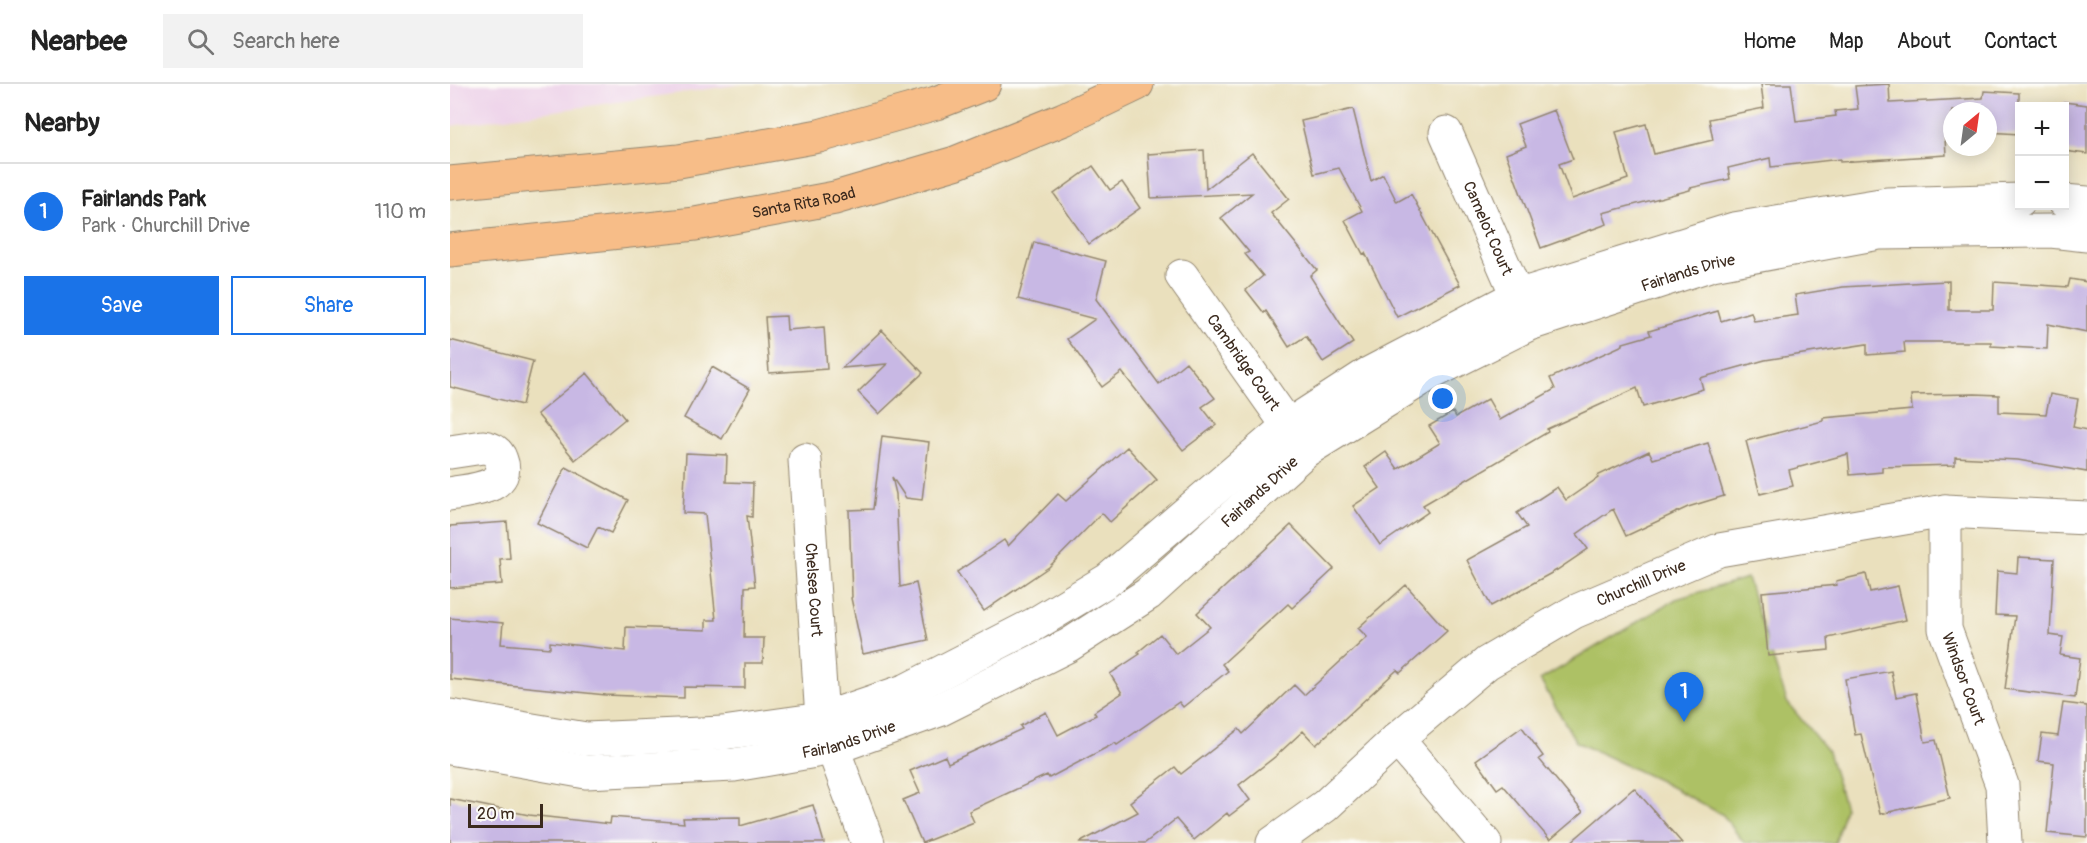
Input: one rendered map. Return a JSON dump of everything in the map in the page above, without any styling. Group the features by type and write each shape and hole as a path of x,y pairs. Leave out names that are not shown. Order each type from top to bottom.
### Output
{"main road":[{"path":"450,183 679,161 819,136 936,102 984,84"},
{"name":"Santa Rita Road","path":"450,250 695,224 835,198 955,163 1064,119 1137,84"}],"street":[{"name":"Camelot Court","path":"1446,133 1523,310"},
{"name":"Fairlands Drive","path":"450,748 586,772 734,765 828,734 939,710 1069,645 1148,594 1297,439 1431,373 1523,310 1734,229 1887,204 2015,200"},
{"path":"2069,201 2087,203"},
{"name":"Fairlands Drive","path":"1523,310 1712,264 1879,233 2051,231 2087,235"},
{"name":"Cambridge Court","path":"1182,276 1297,439"},
{"path":"450,453 488,448 501,458 503,469 499,479 491,486 450,494"},
{"name":"Chelsea Court","path":"805,460 828,734 868,843"},
{"name":"Churchill Drive","path":"1273,843 1325,806 1397,739 1486,663 1574,612 1719,550 1945,512 2087,518"},
{"name":"Windsor Court","path":"1945,512 1945,629 2002,785 2005,843"},
{"name":"Fairlands Drive","path":"450,716 586,739 723,733 828,734"},
{"path":"1397,739 1485,843"}],"shaded area":[{"path":"450,84 743,84 450,126"}],"green space":[{"path":"1747,578 1787,702 1828,752 1845,808 1835,843 1744,843 1723,815 1658,780 1576,742 1540,680 1676,599"}],"building":[{"path":"1761,84 1791,84 1796,121 1836,116 1835,111 1858,109 1855,86 1889,84 1890,103 1983,98 1984,91 2019,93 2019,102 2015,102 2015,134 1997,133 1997,102 1943,102 1943,155 1840,162 1840,159 1771,167 1770,158 1728,168 1730,179 1603,213 1607,224 1541,248 1506,154 1526,146 1517,124 1554,110 1573,159 1559,164 1572,199 1628,179 1616,132 1646,124 1654,154 1713,140 1709,119 1764,108"},
{"path":"2069,103 2087,105 2087,154 2069,152"},
{"path":"1353,109 1371,181 1383,174 1397,202 1411,194 1460,285 1397,317 1365,253 1363,254 1345,220 1362,211 1339,168 1314,174 1301,121"},
{"path":"1204,150 1206,189 1252,153 1289,199 1271,213 1317,270 1310,276 1353,343 1323,362 1306,336 1289,347 1266,311 1264,313 1246,290 1263,276 1245,254 1249,252 1221,218 1252,193 1151,198 1148,154"},
{"path":"1093,166 1110,190 1122,182 1140,208 1089,244 1054,194"},
{"path":"1034,242 1106,261 1096,299 1159,384 1186,362 1215,398 1202,407 1216,425 1183,450 1122,372 1102,387 1067,339 1095,319 1018,299"},
{"path":"2070,279 2087,282 2087,332 2048,324 2047,349 1991,346 1991,342 1904,342 1905,352 1867,355 1867,344 1765,360 1700,378 1703,389 1643,407 1637,388 1547,429 1548,432 1423,505 1428,512 1380,545 1353,506 1380,488 1365,467 1386,452 1398,469 1440,443 1429,426 1453,412 1456,417 1488,399 1500,420 1555,389 1550,378 1623,345 1623,343 1651,335 1649,331 1718,311 1721,321 1751,312 1754,321 1798,315 1795,295 1843,287 1949,281 1949,310 1993,310 1994,282 2068,287"},
{"path":"786,316 787,330 824,327 827,369 769,373 765,317"},
{"path":"882,330 923,373 879,414 858,392 887,364 842,368"},
{"path":"450,340 533,361 522,405 450,387"},
{"path":"712,367 750,389 722,439 684,418"},
{"path":"587,373 625,419 575,460 537,414"},
{"path":"2050,394 2078,399 2073,427 2087,430 2087,472 2018,460 1955,457 1955,465 1882,467 1882,472 1850,475 1848,454 1789,470 1793,486 1760,494 1746,441 1823,421 1823,418 1912,410 1911,395 1999,395 1999,412 2046,414"},
{"path":"882,436 929,442 922,500 906,498 892,477 896,494 900,587 916,583 928,640 863,654 851,598 849,510 873,509"},
{"path":"1708,443 1724,496 1688,507 1626,536 1613,509 1577,534 1588,549 1557,570 1491,606 1467,560 1527,527 1517,513 1557,487 1566,500 1598,478 1597,476 1649,451 1653,459"},
{"path":"1127,447 1157,480 1110,522 1102,513 1049,567 984,611 957,572 1004,540 1008,546 1058,494 1066,501"},
{"path":"686,453 727,455 726,482 753,483 752,517 747,516 755,586 745,587 744,638 764,638 763,663 745,663 745,688 684,687 684,698 606,695 450,679 450,618 503,623 501,644 550,648 550,642 625,651 626,627 706,630 706,620 716,620 705,514 683,513"},
{"path":"566,467 628,500 611,533 598,527 587,548 537,523"},
{"path":"507,522 510,558 500,559 502,584 450,588 450,526"},
{"path":"1291,525 1334,569 1292,608 1288,604 1222,664 1228,671 1183,707 1179,702 1117,745 1115,743 1049,778 1047,775 969,811 974,822 922,843 903,800 920,793 910,771 945,756 948,763 1022,729 1020,726 1046,712 1058,735 1096,715 1094,712 1122,693 1110,674 1140,654 1138,652 1160,634 1176,654 1210,627 1197,613"},
{"path":"2018,557 2054,559 2050,635 2063,637 2060,655 2080,658 2075,698 2005,689 2015,616 1995,615 1997,571 2017,573"},
{"path":"1866,574 1870,592 1898,586 1906,620 1828,638 1829,650 1768,656 1762,592 1837,585 1836,581"},
{"path":"1406,585 1447,631 1400,673 1397,670 1316,745 1303,731 1239,785 1250,800 1229,816 1227,813 1194,840 1176,819 1145,843 1079,843 1138,812 1130,802 1175,767 1181,774 1239,729 1243,734 1294,685 1304,695 1367,637 1358,628"},
{"path":"1891,671 1896,697 1916,693 1925,742 1936,740 1950,798 1880,814 1861,734 1855,735 1845,679"},
{"path":"2063,703 2087,706 2087,837 2047,833 2054,763 2038,761 2042,734 2058,736"},
{"path":"1522,727 1543,756 1539,759 1583,812 1550,840 1503,785 1497,789 1476,760"},
{"path":"1634,788 1682,843 1570,843"},
{"path":"450,799 529,815 610,824 611,817 684,823 683,818 740,817 740,826 813,805 824,843 450,843"}],"place":[{"name":"Fairlands Park","path":"1684,722"}]}
